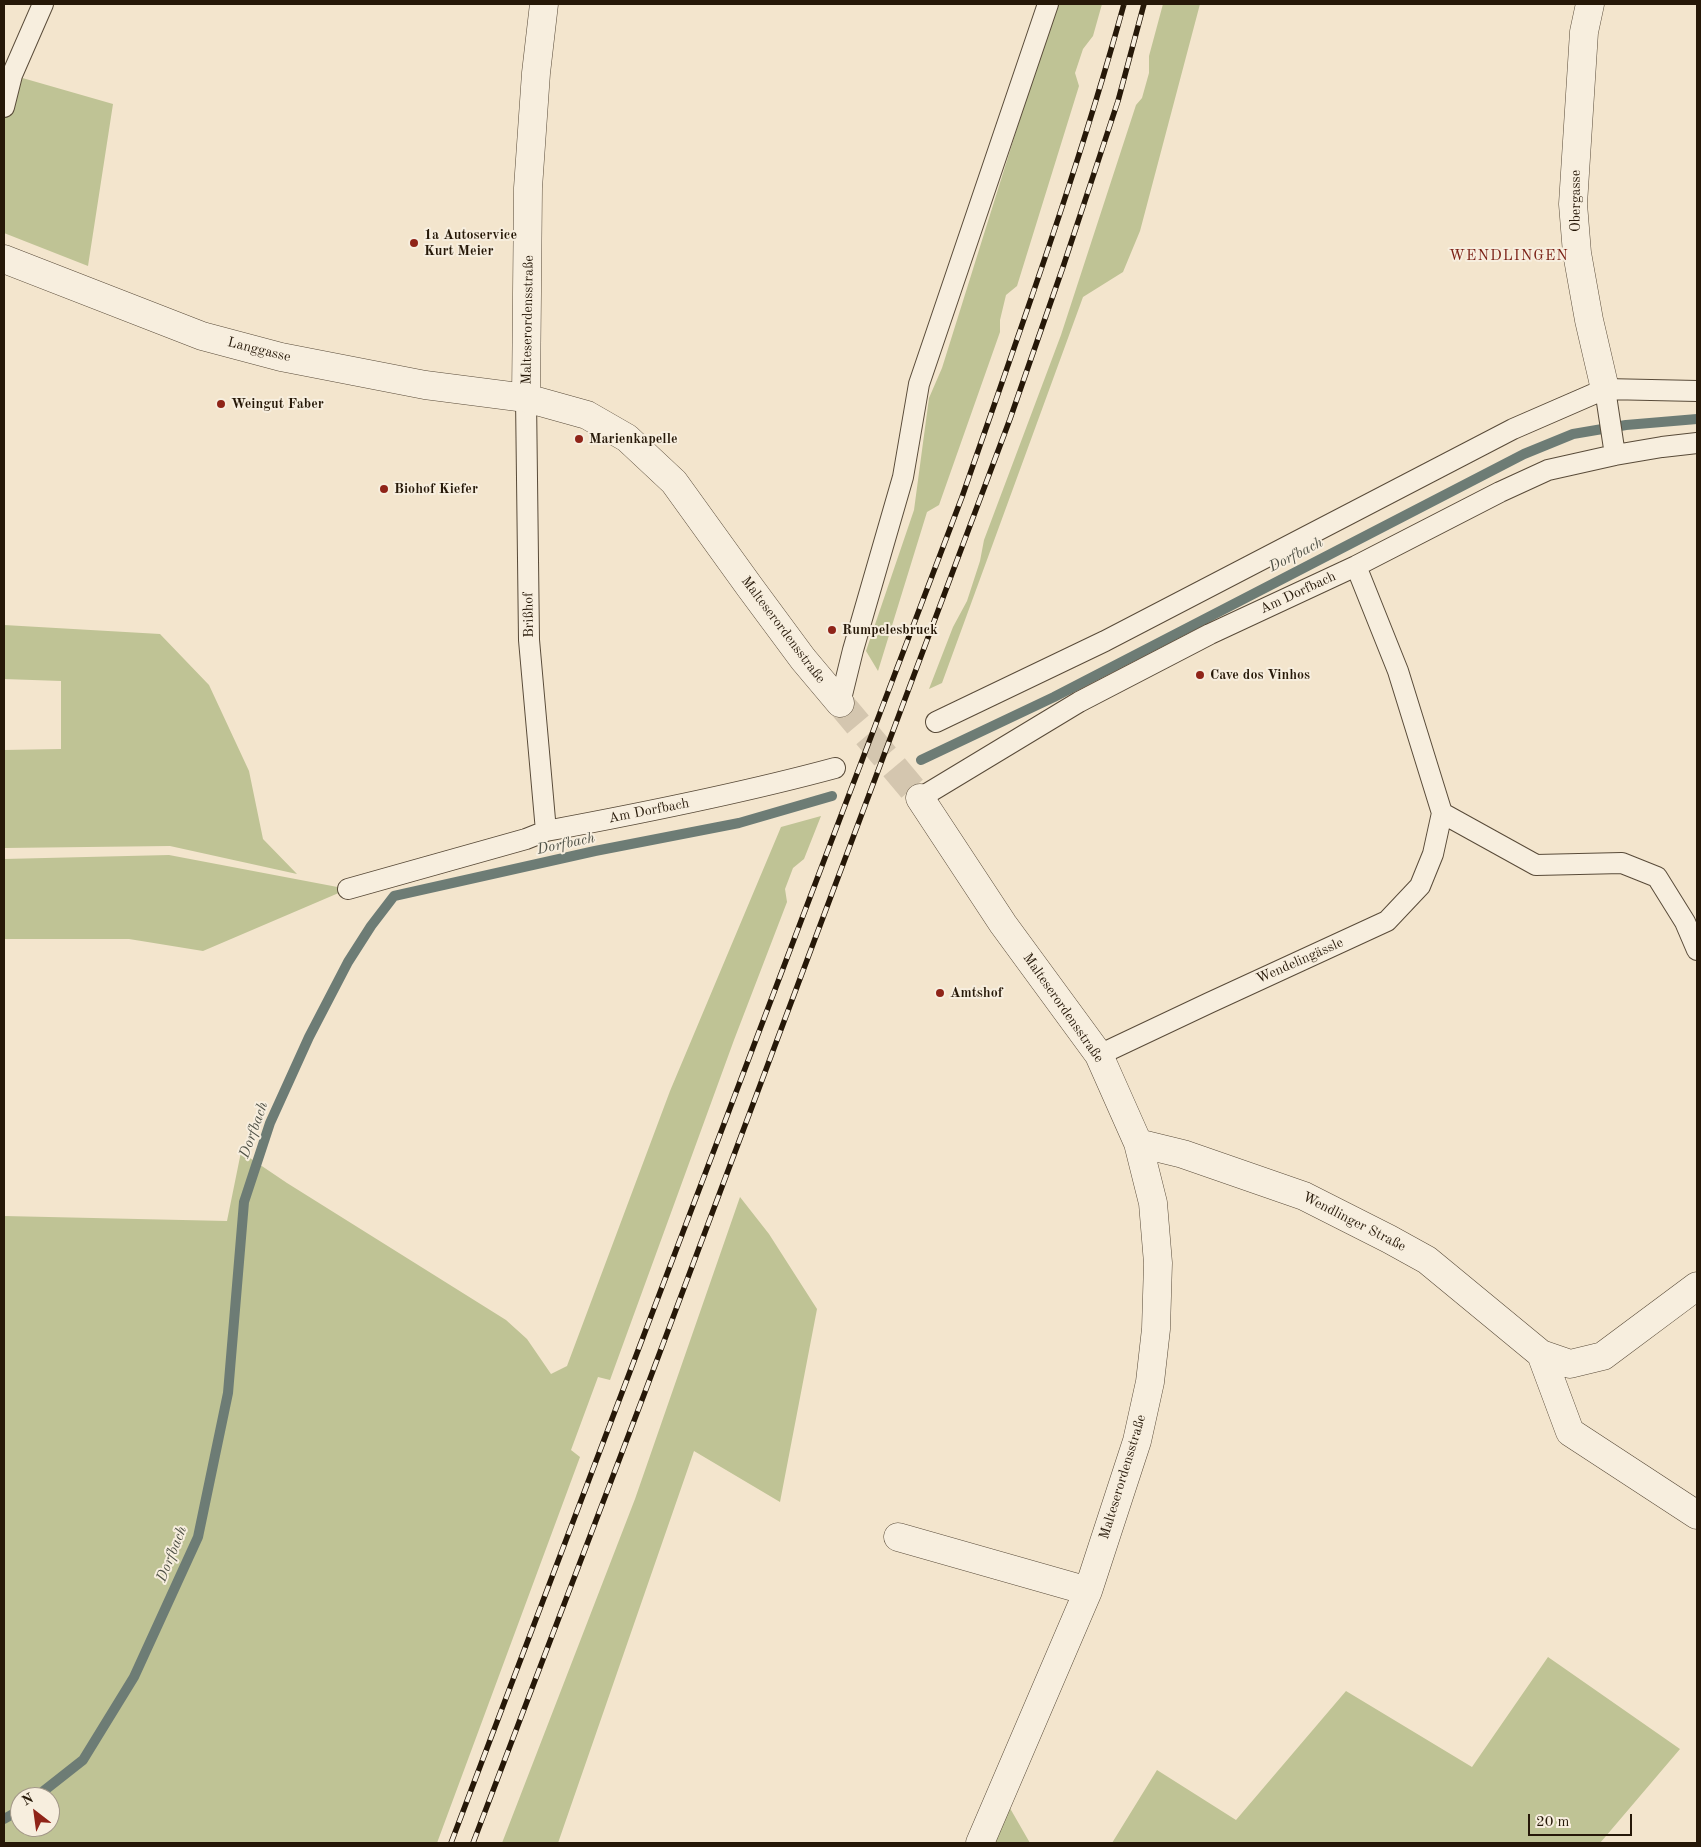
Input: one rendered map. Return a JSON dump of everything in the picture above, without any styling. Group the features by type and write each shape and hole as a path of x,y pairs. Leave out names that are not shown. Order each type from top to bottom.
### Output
{"street":[{"name":"Malteserordensstraße","path":"544,4 536,73 528,188 526,398 587,415 627,438 674,482 804,660 840,703"},
{"name":"Obergasse","path":"1590,4 1584,32 1574,204 1577,253 1589,320 1607,397"},
{"name":"Langgasse","path":"4,259 202,336 281,357 425,385 526,398"},
{"name":"Malteserordensstraße","path":"920,798 1003,924 1099,1055 1138,1143 1153,1203 1158,1263 1156,1329 1150,1382 1138,1441 1088,1591 980,1843"},
{"name":"Wendlinger Straße","path":"1138,1143 1183,1154 1304,1196 1389,1238 1427,1260 1541,1354 1570,1364 1603,1356 1697,1286"},
{"path":"1541,1354 1570,1432 1697,1515"},
{"path":"898,1537 1088,1591"}],"lane":[{"path":"4,107 12,75 43,4"},
{"path":"840,703 852,650 903,477 919,384 1048,4"},
{"path":"936,722 1105,641 1513,429 1607,397 1697,391"},
{"name":"Obergasse","path":"1607,397 1614,449"},
{"name":"Brißhof","path":"526,398 530,640 546,831"},
{"name":"Am Dorfbach","path":"920,798 1079,702 1210,634 1356,566 1500,492 1548,470 1614,449 1697,443"},
{"name":"Wendelingässle","path":"1099,1055 1387,921 1420,886 1433,854 1442,813 1398,671 1356,566"},
{"name":"Am Dorfbach","path":"348,889 526,839 546,831 683,805 769,786 834,768"},
{"path":"1442,813 1536,865 1622,863 1657,877 1685,922 1697,950"}],"green space":[{"path":"1056,4 1102,4 1093,36 1083,49 1075,73 1079,86 1017,286 1006,295 1000,320 1000,332 939,505 927,512 878,671 866,651 914,510 929,398 942,368"},
{"path":"1163,4 1200,4 1140,231 1123,272 1083,297 942,683 929,689 953,627 967,601 980,561 984,540 1061,335 1136,105 1142,98 1149,73 1149,56"},
{"path":"12,75 113,104 88,266 4,233 4,107"},
{"path":"4,625 160,634 209,685 249,771 263,839 297,874 170,846 4,848 4,750 61,749 61,681 4,679"},
{"path":"821,816 804,859 793,868 785,889 787,902 734,1040 610,1380 598,1377 571,1450 580,1457 437,1843 4,1843 4,1216 227,1221 241,1152 287,1183 506,1320 527,1339 551,1374 567,1366 670,1091 781,827"},
{"path":"169,855 348,889 203,951 129,939 4,939 4,859"},
{"path":"740,1197 769,1234 817,1309 780,1502 694,1451 558,1843 502,1843 635,1499"},
{"path":"1548,1657 1680,1749 1600,1843 1112,1843 1157,1770 1236,1820 1346,1691 1472,1767"},
{"path":"1007,1803 1030,1843 990,1843"}],"waterway":[{"name":"Dorfbach","path":"921,760 1054,697 1524,454 1573,434 1626,425 1697,419"},
{"name":"Dorfbach","path":"49,1787 83,1760 134,1677 198,1537 228,1393 244,1202 270,1123 309,1037 348,962 371,926 394,896 595,851 739,823 832,796"},
{"name":"Dorfbach","path":"4,1819 10,1816"}],"tunnel":[{"path":"840,703 920,798"}],"railway":[{"path":"451,1843 962,497 1068,190 1124,4"},
{"path":"473,1843 645,1392 1010,419 1118,101 1144,4"}],"place":[{"name":"1a Autoservice Kurt Meier","path":"414,243"},
{"name":"Weingut Faber","path":"221,404"},
{"name":"Marienkapelle","path":"579,439"},
{"name":"Biohof Kiefer","path":"384,489"},
{"name":"Rumpelesbruck","path":"832,630"},
{"name":"Cave dos Vinhos","path":"1200,675"},
{"name":"Amtshof","path":"940,993"}],"district":[{"name":"WENDLINGEN","path":"1509,256"}]}
